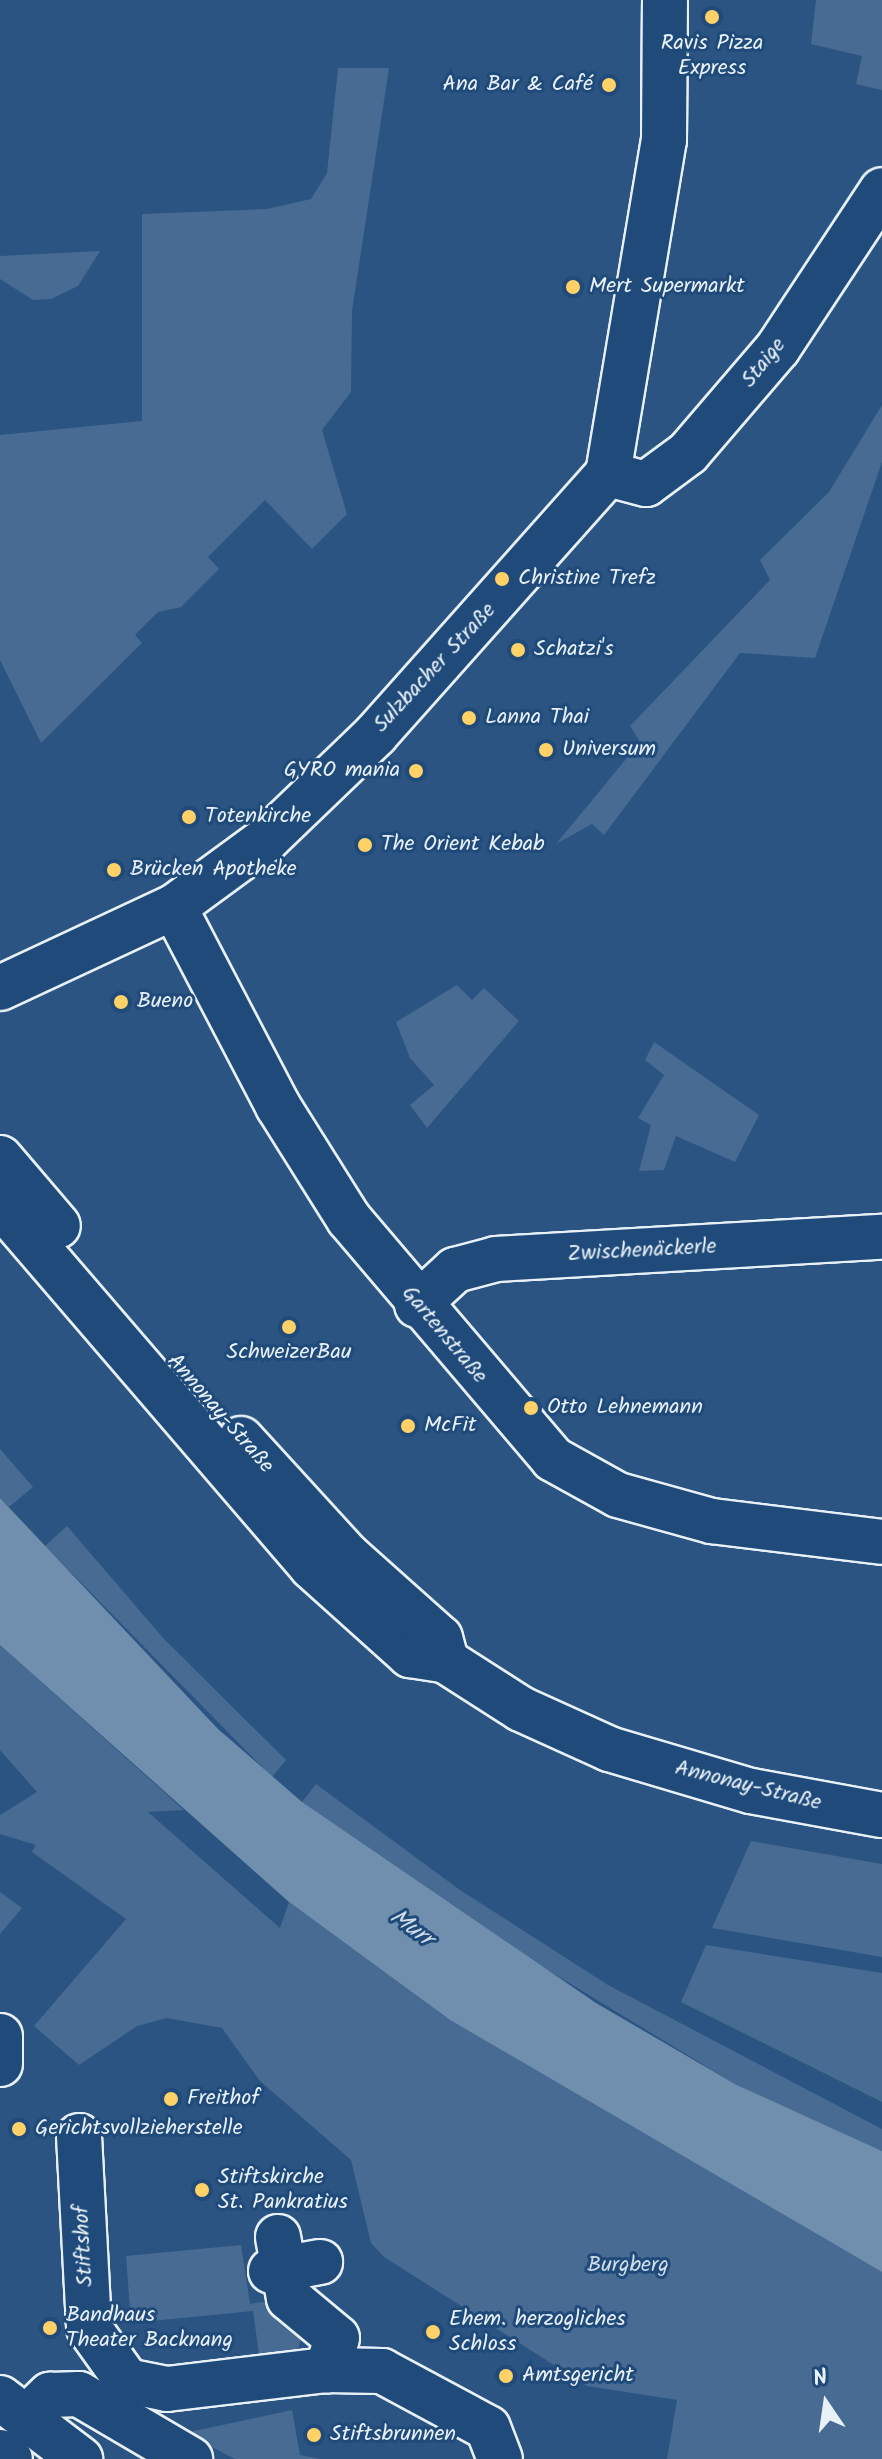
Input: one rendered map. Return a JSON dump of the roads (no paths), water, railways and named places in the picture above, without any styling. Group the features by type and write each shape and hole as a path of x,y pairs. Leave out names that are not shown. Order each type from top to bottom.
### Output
{"street":[{"path":"608,474 664,140 665,0"},
{"name":"Staige","path":"608,474 646,484 688,453 778,348 882,190"},
{"name":"Sulzbacher Straße","path":"0,988 174,907 267,839 376,734 608,474"},
{"name":"Gartenstraße","path":"174,907 278,1106 349,1219 417,1305 553,1459 618,1495 712,1521 882,1542"},
{"name":"Annonay-Straße","path":"0,1158 269,1471 348,1556 440,1638 446,1661"},
{"name":"Annonay-Straße","path":"0,1204 354,1610 410,1655 446,1661 521,1709 609,1749 751,1791 882,1815"},
{"name":"Zwischenäckerle","path":"417,1305 455,1270 496,1259 882,1237"},
{"path":"0,2036 0,2064"},
{"name":"Stiftshof","path":"79,2136 89,2328 127,2381 167,2389 250,2383 327,2370 382,2371 442,2398 488,2428 500,2459"},
{"path":"288,2260 289,2298 337,2338 327,2370"},
{"path":"15,2406 59,2392 165,2449"},
{"path":"15,2406 80,2459"},
{"path":"0,2452 10,2459"}],"water":[{"name":"Murr","path":"0,1498 218,1729 302,1802 596,2003 735,2084 882,2151 882,2272 450,2020 289,1902 0,1645"}],"place":[{"name":"Ravis Pizza Express","path":"712,17"},
{"name":"Ana Bar & Café","path":"609,85"},
{"name":"Mert Supermarkt","path":"573,287"},
{"name":"Christine Trefz","path":"502,579"},
{"name":"Schatzi's","path":"518,650"},
{"name":"Lanna Thai","path":"469,718"},
{"name":"Universum","path":"546,750"},
{"name":"GYRO mania","path":"416,771"},
{"name":"Totenkirche","path":"189,817"},
{"name":"The Orient Kebab","path":"365,845"},
{"name":"Brücken Apotheke","path":"114,870"},
{"name":"Bueno","path":"121,1002"},
{"name":"SchweizerBau","path":"289,1327"},
{"name":"Otto Lehnemann","path":"531,1408"},
{"name":"McFit","path":"408,1426"},
{"name":"Freithof","path":"171,2099"},
{"name":"Gerichtsvollzieherstelle","path":"19,2129"},
{"name":"Stiftskirche St. Pankratius","path":"202,2190"},
{"name":"Bandhaus Theater Backnang","path":"50,2328"},
{"name":"Ehem. herzogliches Schloss","path":"433,2332"},
{"name":"Amtsgericht","path":"506,2376"},
{"name":"Stiftsbrunnen","path":"314,2435"}],"park label":[{"name":"Burgberg","path":"628,2266"}]}
